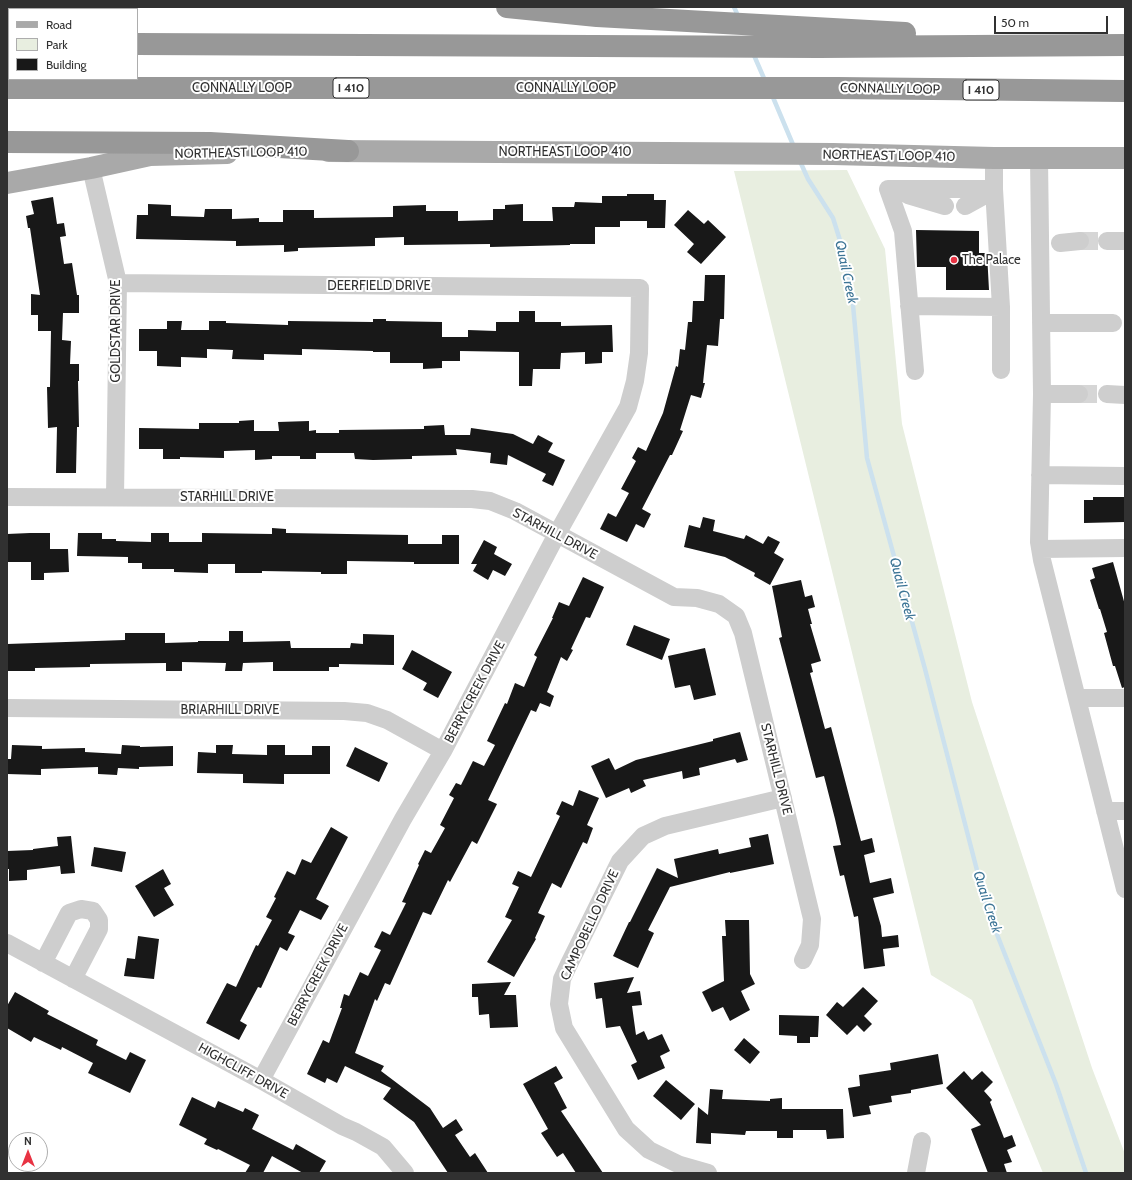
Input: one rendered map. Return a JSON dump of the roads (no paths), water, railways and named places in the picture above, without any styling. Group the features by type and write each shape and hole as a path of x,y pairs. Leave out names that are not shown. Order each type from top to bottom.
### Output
{"highway":[{"path":"507,7 597,16 666,20 819,37 1125,45"},
{"path":"138,44 668,46 819,37"},
{"name":"CONNALLY LOOP","path":"7,88 837,88 1125,91"},
{"path":"7,142 210,143 348,151"}],"main road":[{"name":"NORTHEAST LOOP 410","path":"7,183 91,168 150,155 348,151 833,154 994,158 1125,158"}],"street":[{"path":"994,158 994,189 1001,306 1001,370"},
{"path":"1039,158 1042,394 1040,549 1125,888"},
{"name":"GOLDSTAR DRIVE","path":"91,168 118,283 115,497"},
{"path":"888,189 994,189"},
{"path":"888,189 945,206"},
{"path":"888,189 903,231 915,371"},
{"path":"965,206 994,189"},
{"path":"1060,243 1080,241"},
{"path":"1107,241 1125,241"},
{"name":"DEERFIELD DRIVE","path":"118,283 640,288"},
{"name":"BERRYCREEK DRIVE","path":"261,1080 403,819 443,751 557,534 628,407 635,381 639,353 640,288"},
{"path":"909,306 1001,306"},
{"path":"1041,323 1113,323"},
{"path":"1042,394 1080,394"},
{"path":"1107,394 1125,395"},
{"path":"1040,476 1125,476"},
{"name":"STARHILL DRIVE","path":"7,497 472,499 490,501 515,512 674,597 697,598 719,604 736,616 743,633 812,919 810,945 803,960"},
{"path":"1040,549 1125,548"},
{"path":"1077,698 1125,698"},
{"name":"BRIARHILL DRIVE","path":"7,708 360,712 387,720 443,751"},
{"name":"CAMPOBELLO DRIVE","path":"708,1173 680,1165 649,1150 626,1129 564,1028 559,1004 562,979 620,861 643,836 666,826 783,798"},
{"path":"1105,811 1125,811"},
{"path":"43,963 69,913 81,909 92,911 99,920 99,929 73,980"},
{"name":"HIGHCLIFF DRIVE","path":"7,943 383,1147 405,1173"},
{"path":"916,1173 922,1141"}],"waterway":[{"name":"Quail Creek","path":"734,7 739,18"},
{"name":"Quail Creek","path":"753,53 766,83"},
{"name":"Quail Creek","path":"772,95 794,147"},
{"name":"Quail Creek","path":"799,159 808,179 833,218 843,250 852,294 867,458 925,669 987,909 1056,1084 1086,1173"}],"tunnel":[{"path":"1080,241 1107,241"},
{"path":"1079,394 1107,394"}],"place":[{"name":"The Palace","path":"954,260"}]}
